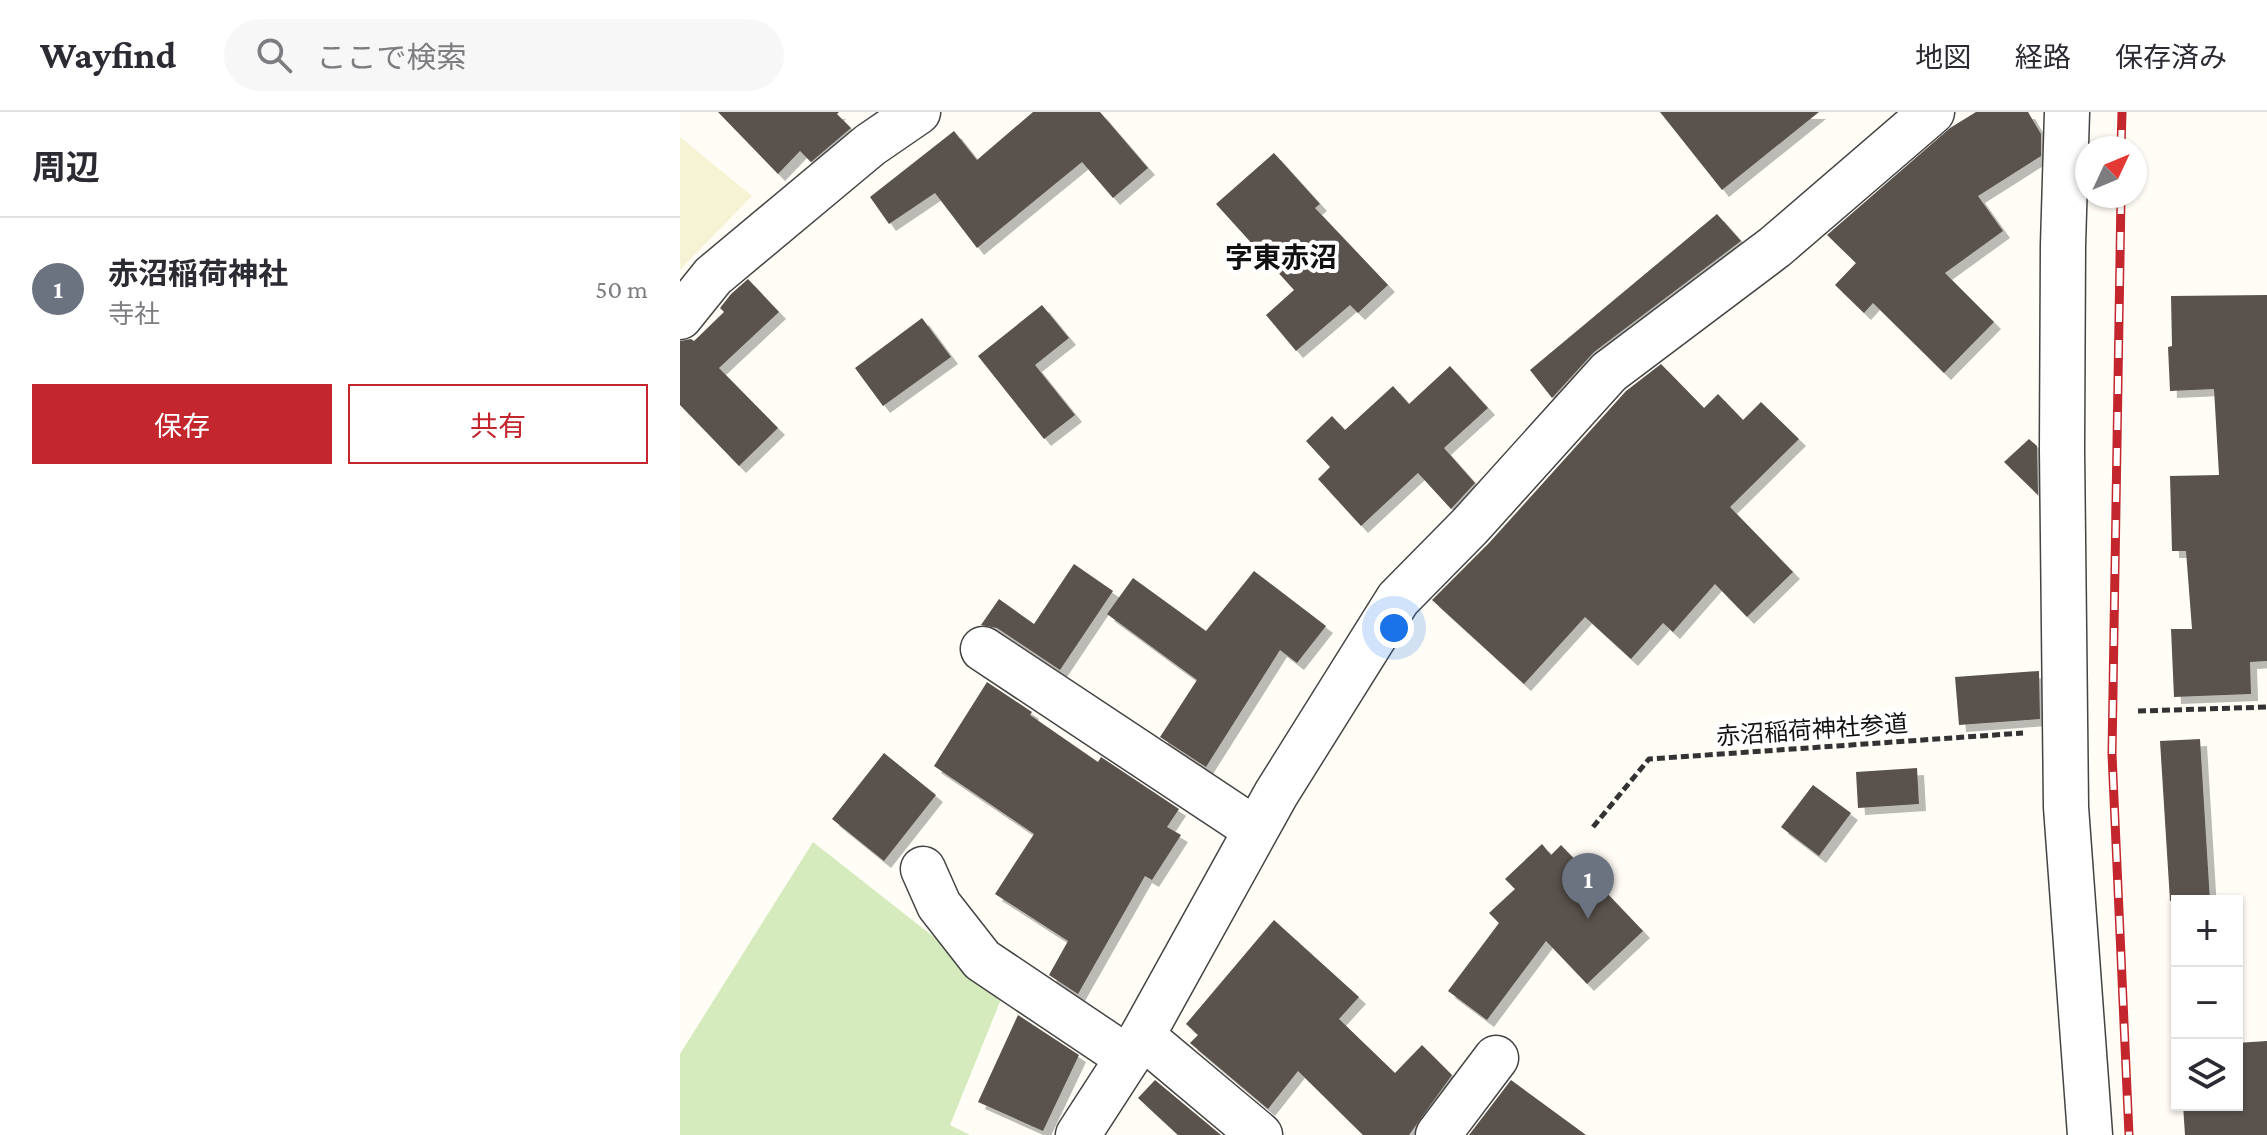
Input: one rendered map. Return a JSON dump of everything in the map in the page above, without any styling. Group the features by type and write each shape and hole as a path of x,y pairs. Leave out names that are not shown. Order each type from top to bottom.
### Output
{"street":[{"path":"680,317 713,276 870,145 918,112"},
{"path":"1078,1135 1135,1047 1276,794 1398,599 1470,526 1609,372 1775,247 1932,112"},
{"path":"2067,112 2062,449 2066,807 2090,1135"},
{"path":"983,649 1256,830"},
{"path":"923,869 939,905 982,960 1135,1047 1260,1135"},
{"path":"1438,1135 1496,1058"}],"path":[{"path":"2138,711 2267,707"},
{"name":"赤沼稲荷神社参道","path":"1593,827 1649,759 2065,730"}],"shaded area":[{"path":"680,137 752,196 680,270"}],"green space":[{"path":"813,842 1004,992 950,1125 970,1135 680,1135 680,1054"}],"building":[{"path":"718,112 839,112 837,114 851,128 811,162 800,151 778,174"},
{"path":"1033,112 1100,112 1148,168 1113,198 1082,162 977,248 935,193 889,224 870,197 954,131 977,160"},
{"path":"1660,112 1819,112 1722,190"},
{"path":"1976,112 2028,112 2041,134 2041,156 1978,196 2003,231 1945,273 1994,322 1944,373 1873,303 1864,313 1835,285 1856,263 1827,235 1950,128"},
{"path":"1274,153 1320,204 1315,208 1388,285 1358,313 1350,305 1296,351 1266,315 1294,290 1216,204"},
{"path":"1717,214 1741,241 1594,352 1552,398 1530,370"},
{"path":"748,279 779,312 719,368 778,428 739,466 680,405 680,341 694,341 724,312 720,308"},
{"path":"2267,295 2267,661 2250,662 2251,694 2174,697 2171,629 2192,629 2186,551 2172,551 2170,476 2219,475 2214,389 2170,391 2168,347 2172,346 2171,296"},
{"path":"1042,305 1069,338 1035,365 1075,415 1044,439 978,356"},
{"path":"922,318 951,357 883,406 855,368"},
{"path":"1661,364 1704,408 1718,394 1743,420 1761,402 1799,439 1730,507 1793,572 1747,617 1715,584 1673,632 1663,623 1631,659 1585,617 1524,684 1432,600 1489,543 1626,391"},
{"path":"1450,366 1488,408 1444,448 1475,483 1451,509 1418,473 1361,526 1318,479 1330,467 1306,441 1332,416 1345,430 1393,386 1409,404"},
{"path":"2029,439 2037,446 2038,495 2004,462"},
{"path":"1074,564 1113,591 1060,670 997,628 981,625 999,599 1034,624"},
{"path":"1254,571 1326,626 1297,663 1280,650 1206,767 1160,737 1197,680 1107,614 1133,578 1206,631"},
{"path":"2039,671 2040,719 1959,725 1955,677"},
{"path":"987,682 1098,762 1101,757 1179,809 1167,827 1181,835 1152,880 1145,876 1078,994 1049,975 1068,941 995,894 1034,834 934,766"},
{"path":"2200,739 2210,895 2171,895 2170,901 2160,741"},
{"path":"884,753 936,795 884,861 832,819"},
{"path":"1917,768 1919,804 1858,808 1856,772"},
{"path":"1813,785 1851,813 1819,856 1781,827"},
{"path":"1542,844 1551,855 1561,845 1643,931 1587,984 1546,941 1487,1020 1448,991 1499,923 1489,913 1515,889 1505,879"},
{"path":"1274,920 1359,997 1339,1019 1395,1073 1422,1045 1452,1075 1409,1135 1363,1135 1298,1071 1268,1109 1190,1043 1198,1035 1186,1024"},
{"path":"1018,1015 1079,1055 1043,1131 978,1102"},
{"path":"2267,1041 2267,1135 2185,1135 2183,1111 2243,1111 2243,1043"},
{"path":"1155,1080 1221,1135 1178,1135 1138,1098"},
{"path":"1511,1080 1586,1135 1469,1135"}],"railway":[{"path":"2121,136 2122,112"},
{"path":"2121,208 2112,754 2129,1135"}],"place":[{"name":"赤沼稲荷神社","path":"1588,919"}],"district":[{"name":"字東赤沼","path":"1281,257"}]}
